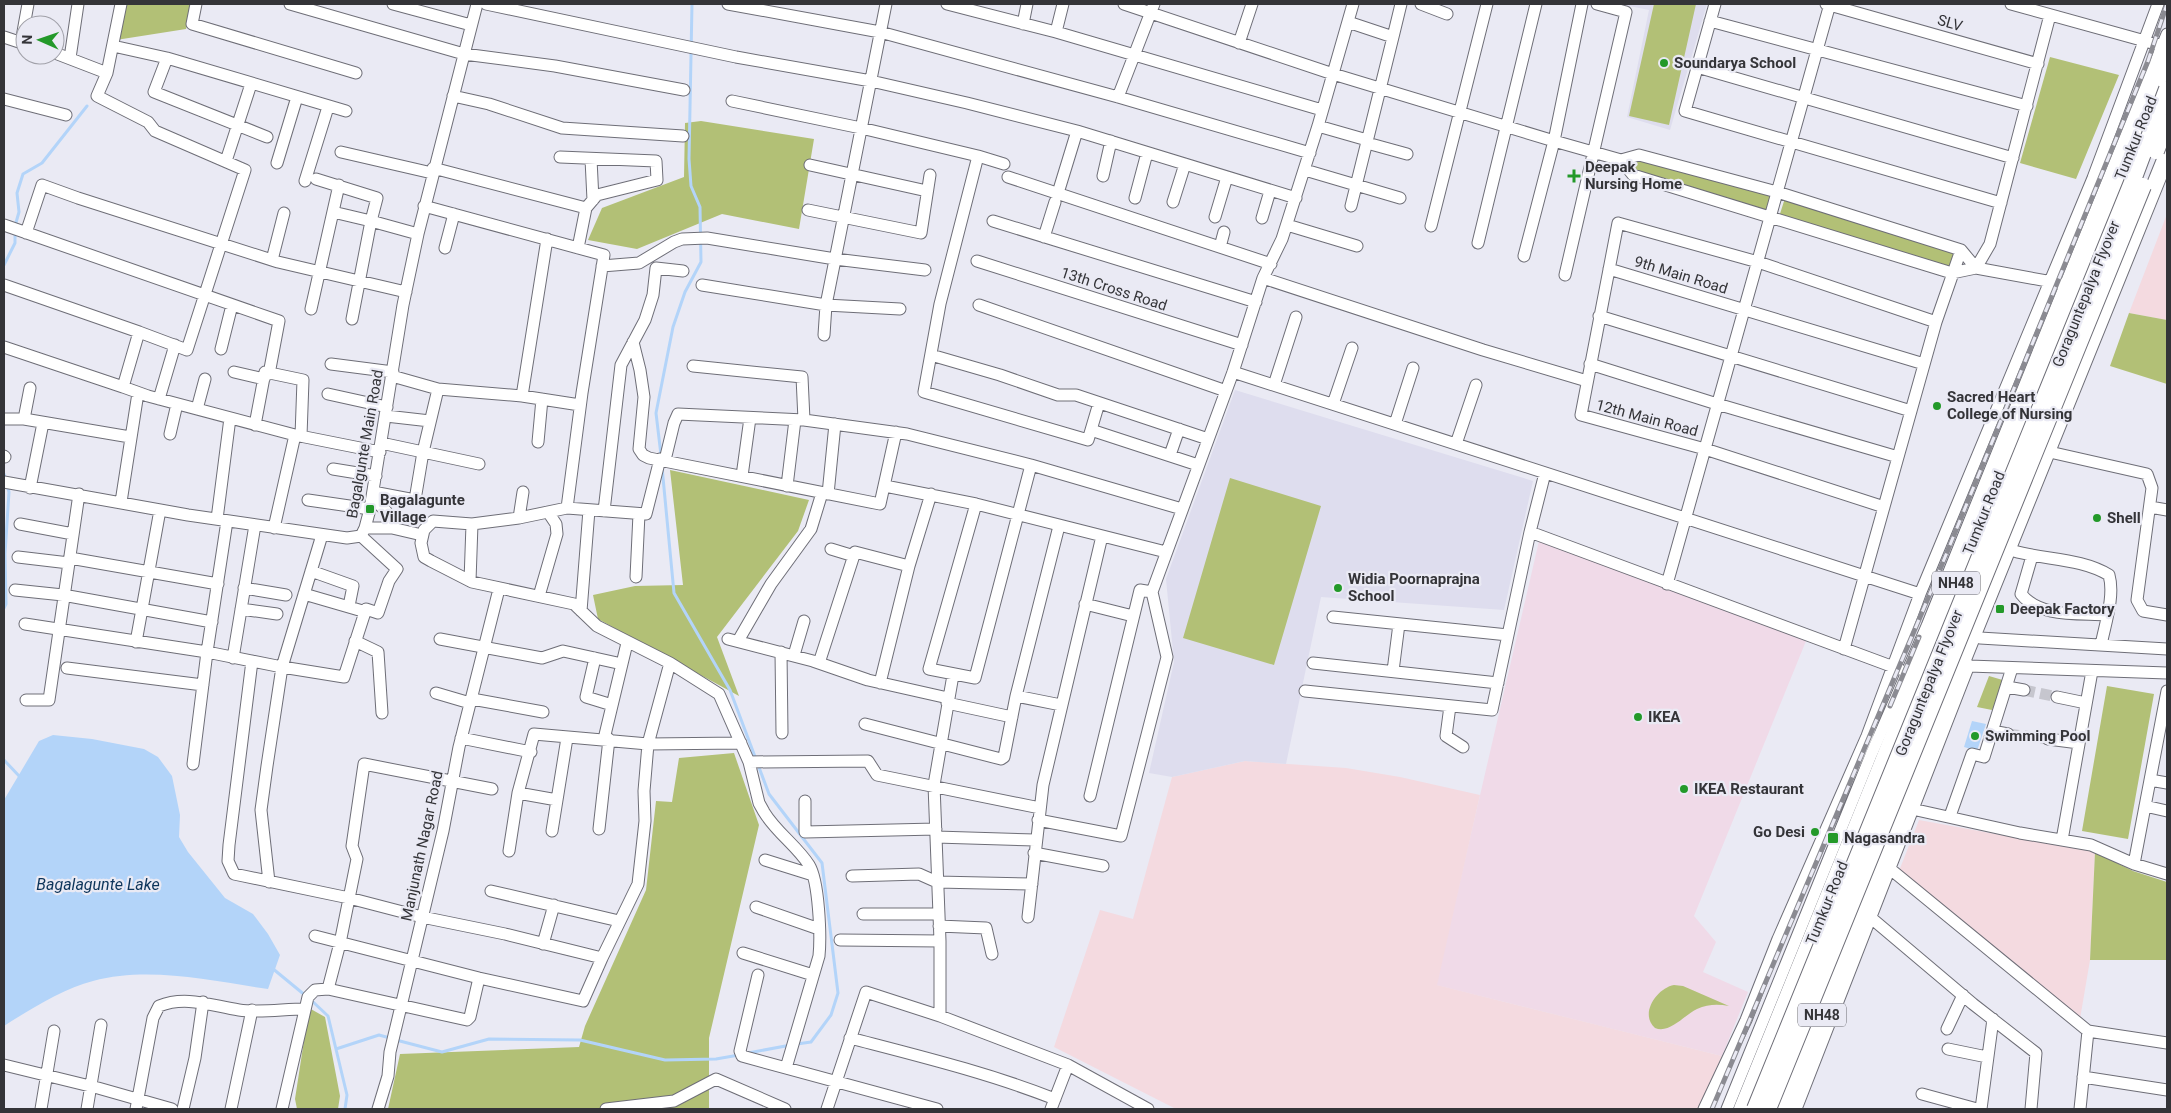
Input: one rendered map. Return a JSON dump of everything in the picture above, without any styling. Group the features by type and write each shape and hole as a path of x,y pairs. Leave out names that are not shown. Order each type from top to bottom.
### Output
{"highway":[{"name":"Tumkur Road","path":"1742,1109 2056,336 2165,51"},
{"name":"Goraguntepalya Flyover","path":"1755,1109 2133,180 2167,89"},
{"name":"Goraguntepalya Flyover","path":"1768,1109 2167,123"},
{"name":"NH48","path":"1785,1109 1923,758 2167,155"},
{"path":"2056,336 2089,349"}],"street":[{"path":"70,58 78,4"},
{"path":"4,284 187,350 245,170 155,131 148,122 98,96 107,73 121,4"},
{"path":"196,4 192,24 356,73"},
{"path":"290,4 464,54 555,66 684,90"},
{"path":"393,4 471,25"},
{"name":"Bagalgunte Main Road","path":"4,482 160,510 322,535 347,538 363,532 376,476 406,292 424,206 477,4"},
{"path":"486,4 736,57 871,81 1077,131 1296,198"},
{"path":"728,4 880,32 1118,97 1310,153"},
{"path":"824,335 826,304 886,4"},
{"path":"947,4 1056,32 1322,110"},
{"path":"1023,24 1027,4"},
{"path":"1056,32 1063,4"},
{"path":"1124,4 1152,9 1239,43 1380,90 1592,152 1621,160 1639,154 1777,192 1961,250 1976,268"},
{"path":"1239,43 1252,4"},
{"path":"1038,820 1121,836 1167,657 1152,592 1233,372 1263,278 1271,264 1287,225 1305,170 1353,4"},
{"path":"1351,206 1401,4"},
{"path":"1421,4 1447,14"},
{"path":"1431,226 1487,4"},
{"path":"1478,243 1536,4"},
{"path":"1524,256 1554,141 1582,4"},
{"path":"1565,275 1626,12 1597,4"},
{"path":"1715,4 1684,111 2001,203"},
{"path":"1667,584 1818,49 1829,4"},
{"name":"SLV","path":"1829,4 2038,64"},
{"path":"2011,4 2145,41 2165,51"},
{"path":"1704,1109 1746,1020 1778,939 1867,736 1920,594 2093,178 2158,4"},
{"path":"1118,97 1152,9"},
{"path":"1976,268 1990,244 2050,15"},
{"path":"1710,21 2027,106"},
{"path":"1348,22 1393,37"},
{"path":"1727,1109 1871,755 1908,673 2066,285 2165,51 2167,34"},
{"path":"113,46 167,58 346,111"},
{"path":"65,56 107,73"},
{"path":"167,58 154,92 267,137"},
{"path":"1697,67 2013,158"},
{"path":"226,161 251,84"},
{"path":"452,96 488,104 562,128 683,136"},
{"path":"277,163 297,97"},
{"path":"4,99 66,115"},
{"path":"732,101 861,128 1004,164"},
{"path":"328,107 310,180 339,185 377,198 352,319"},
{"path":"1318,126 1407,154"},
{"path":"1044,237 1077,131"},
{"path":"1102,176 1111,142"},
{"path":"341,152 590,204"},
{"path":"1135,198 1147,153"},
{"path":"978,156 940,304 924,392 1088,440 1099,403"},
{"path":"560,157 656,161 657,180 597,195 590,204"},
{"path":"578,248 590,204 591,159"},
{"path":"1621,160 1633,175 1952,273 1976,268 2066,285"},
{"path":"1173,202 1185,164"},
{"path":"810,165 927,191"},
{"path":"1305,170 1400,198"},
{"path":"1796,1109 2014,551 2167,174"},
{"path":"808,210 921,233 930,175"},
{"path":"1008,177 1057,198 1271,264"},
{"path":"1215,217 1227,177"},
{"path":"26,233 42,185 221,245 272,260 318,273 406,292"},
{"path":"310,309 339,185"},
{"path":"1262,218 1270,191"},
{"path":"424,206 604,255 580,405 567,508"},
{"path":"333,212 418,234"},
{"path":"272,260 284,213"},
{"path":"446,248 454,214"},
{"path":"993,221 1256,302"},
{"path":"1263,278 1484,350 1587,380 1618,223 1758,262 1936,322"},
{"path":"4,224 278,321 255,425"},
{"path":"1287,225 1357,246"},
{"path":"1220,247 1224,232"},
{"path":"602,266 639,263 682,239 707,238 835,259 926,270"},
{"path":"522,396 547,239"},
{"path":"1844,649 1936,322 1961,250"},
{"name":"13th Cross Road","path":"977,261 1242,345"},
{"path":"604,511 621,365 645,320 653,295 656,268 683,271"},
{"name":"9th Main Road","path":"1609,269 1924,364"},
{"path":"702,285 826,304 900,309"},
{"path":"979,304 1226,391"},
{"path":"221,349 232,305"},
{"path":"1599,316 1910,411"},
{"path":"1274,385 1296,318"},
{"path":"123,387 139,332"},
{"path":"633,342 644,397 639,449 642,455 649,458 880,504 896,432"},
{"path":"159,399 175,345"},
{"path":"4,347 138,393 298,436 423,452 479,464"},
{"path":"1333,404 1352,348"},
{"path":"931,355 1000,375 1058,395 1076,395 1208,439"},
{"path":"331,364 392,374 438,389 522,396 580,405"},
{"path":"1590,364 1717,404 1898,457"},
{"path":"693,366 802,377 800,420 787,486"},
{"path":"1395,424 1413,368"},
{"path":"234,372 303,380 298,436 274,528"},
{"path":"1233,372 1920,594"},
{"path":"197,409 205,379"},
{"name":"12th Main Road","path":"1587,380 1581,415 1705,449 1884,507"},
{"path":"1456,444 1476,385"},
{"path":"24,419 30,388"},
{"path":"308,500 371,500 392,496 415,500 423,452 438,389"},
{"path":"121,502 138,393"},
{"path":"328,394 386,412 430,421"},
{"path":"538,442 542,400"},
{"path":"170,434 178,404"},
{"path":"786,1068 819,956 819,930 813,875 808,864 764,812 759,803 749,762 719,694 670,663 597,626 574,604 470,582 455,575 424,557 421,550 422,535 427,526 433,521 472,524 519,518 567,508 646,514 678,414 800,420 896,432 1031,465 1182,509"},
{"path":"193,764 207,652 218,584 230,418"},
{"path":"742,476 750,418"},
{"path":"4,419 24,419 130,437"},
{"path":"30,488 43,423"},
{"path":"835,424 825,494 811,530 733,640 794,655 880,683 1012,717"},
{"path":"1170,455 1179,429"},
{"path":"1091,430 1198,465"},
{"path":"2054,453 2147,474 2152,488 2137,600 2143,611 2167,615"},
{"path":"976,504 929,669 975,678 1031,465"},
{"path":"333,469 376,476"},
{"path":"1305,691 1492,710 1530,532 1545,473"},
{"path":"885,486 976,504 1166,552"},
{"path":"519,518 523,492"},
{"path":"26,700 49,700 79,494"},
{"path":"880,683 909,566 931,494"},
{"path":"386,512 392,496"},
{"path":"371,500 386,512 392,528"},
{"path":"2150,507 2167,510"},
{"path":"136,642 160,510"},
{"path":"581,611 589,510"},
{"path":"540,596 557,534 556,524 548,512"},
{"path":"636,577 639,514"},
{"path":"20,524 73,534"},
{"path":"470,582 472,524"},
{"path":"233,658 254,525"},
{"path":"865,724 1001,758 1006,754 1016,696 1060,526"},
{"path":"363,532 392,528 422,535"},
{"path":"25,624 207,652 282,668 344,677 366,609 378,613 389,581 397,569 363,532"},
{"path":"1530,532 1908,673"},
{"path":"269,882 261,810 282,668 322,535"},
{"path":"1028,917 1035,840 1043,785 1102,536"},
{"path":"831,549 854,556"},
{"path":"2014,551 2032,556 2068,561 2099,569 2109,575 2111,582 2101,645"},
{"path":"819,663 855,552 909,566"},
{"path":"2032,556 2021,594 2028,602 2041,610 2107,615"},
{"path":"18,557 69,561 218,584"},
{"path":"310,572 353,586 348,606"},
{"path":"244,588 286,595"},
{"name":"Manjunath Nagar Road","path":"378,1109 388,1076 394,1033 422,917 461,738 499,589"},
{"path":"15,590 63,595 212,622"},
{"path":"1090,796 1140,590 1152,592"},
{"path":"304,594 366,612"},
{"path":"1085,604 1133,616"},
{"path":"241,609 277,614"},
{"path":"1333,617 1508,635"},
{"path":"794,655 804,620"},
{"path":"1393,671 1399,624"},
{"path":"1980,638 2167,649"},
{"path":"440,639 542,658 563,651 622,664"},
{"path":"355,641 378,652 382,713"},
{"path":"599,829 606,739 612,706 628,643"},
{"path":"781,652 782,733"},
{"path":"595,658 586,697 612,706"},
{"path":"252,661 238,764 228,861 234,874 349,898 422,917 504,934 602,958"},
{"path":"315,936 479,978 583,1001 638,884 645,821 644,791 648,744 670,663"},
{"path":"1313,663 1498,683"},
{"path":"1969,666 2167,673"},
{"path":"67,668 203,685"},
{"path":"1950,816 1972,754 1984,756 2012,668"},
{"path":"2062,840 2092,670"},
{"path":"940,1016 940,941 934,786 953,675"},
{"path":"2007,687 2024,690"},
{"path":"2134,864 2144,806 2164,724 2167,691"},
{"path":"436,693 471,701 543,712"},
{"path":"1016,696 1061,705"},
{"path":"2058,697 2086,703"},
{"path":"1450,706 1446,736 1462,747"},
{"path":"1992,732 2008,734"},
{"path":"509,851 518,793 534,734 648,744 741,743"},
{"path":"461,738 530,752"},
{"path":"552,830 567,738"},
{"path":"2048,739 2079,744"},
{"path":"749,762 868,761 877,775 1040,808"},
{"path":"328,989 340,943 357,859 352,846 364,764 492,789"},
{"path":"2150,780 2167,783"},
{"path":"518,793 557,800"},
{"path":"806,801 805,832 936,833 1035,840"},
{"path":"2144,806 2167,811"},
{"path":"1912,809 2092,845 2134,864 2167,874"},
{"path":"1034,853 1104,866"},
{"path":"765,860 813,875"},
{"path":"1889,868 2088,1031 2167,1043"},
{"path":"852,876 920,874 937,882 1032,884"},
{"path":"491,891 619,921"},
{"path":"543,944 554,905"},
{"path":"756,907 819,930"},
{"path":"863,914 938,914"},
{"path":"1870,917 1963,995 2036,1052 2031,1109"},
{"path":"939,926 986,928 992,954"},
{"path":"840,940 940,941"},
{"path":"743,953 813,975"},
{"path":"758,975 741,1055 937,1109"},
{"path":"282,1109 308,994 315,990 328,989 468,1019 479,978"},
{"path":"827,1109 866,992 940,1016 1068,1065 1148,1109"},
{"path":"1947,1029 1963,995"},
{"path":"137,1104 154,1018 159,1006 171,1001 203,1002 240,1010 305,1009"},
{"path":"184,1109 195,1058 203,1002"},
{"path":"231,1109 252,1010"},
{"path":"1922,1094 1979,1109 1993,1019"},
{"path":"87,1109 101,1024"},
{"path":"41,1109 54,1031"},
{"path":"2080,1109 2088,1031"},
{"path":"850,1038 958,1066 1024,1086 1053,1104 1068,1065"},
{"path":"1948,1048 1987,1057"},
{"path":"4,1065 92,1086 137,1104 172,1109"},
{"path":"2083,1077 2167,1090"},
{"path":"606,1109 674,1101 716,1079 785,1109"},
{"path":"1123,1109 1128,1098"}],"shaded area":[{"name":"Soundarya School","path":"1619,4 1707,4 1670,130 1627,117 1649,10"},
{"path":"2167,214 2167,320 2129,313"},
{"name":"Widia Poornaprajna School","path":"1235,390 1533,481 1504,610 1321,597 1286,764 1245,761 1172,777 1149,773 1174,662 1166,579"},
{"name":"IKEA","path":"1539,541 1806,641 1694,916 1716,942 1703,972 1748,992 1722,1056 1436,985"},
{"path":"1245,761 1346,768 1400,777 1480,795 1437,985 1722,1056 1698,1109 1176,1109 1054,1047 1100,910 1133,919 1172,777"},
{"path":"1919,820 2095,852 2090,960 2080,1019 1899,871"}],"green space":[{"path":"123,4 192,4 186,29 116,40"},
{"name":"Soundarya School","path":"1654,4 1696,4 1669,125 1629,116"},
{"path":"2050,57 2119,75 2076,179 2020,163"},
{"path":"701,121 814,139 799,229 722,214 637,249 588,240 602,208 684,177 685,123"},
{"path":"1643,158 1771,193 1766,213 1638,172 1629,162"},
{"path":"1785,198 1956,251 1950,271 1779,217"},
{"path":"2129,313 2167,320 2167,384 2110,366"},
{"path":"670,470 809,500 798,531 717,637 739,696 598,619 593,595 635,586 683,585"},
{"path":"1230,478 1321,506 1274,665 1183,638"},
{"path":"1989,676 2006,681 1992,710 1977,707"},
{"path":"2107,686 2154,694 2128,839 2082,831"},
{"path":"734,753 759,825 709,1038 709,1109 388,1109 400,1054 579,1047 585,1026 646,890 656,801 672,802 679,758"},
{"path":"2095,852 2133,871 2167,882 2167,960 2090,960"},
{"path":"1674,985 1683,986 1729,1006 1705,1006 1671,1026 1661,1029 1655,1028 1649,1016 1652,1002 1662,991"},
{"path":"309,1008 325,1017 340,1096 338,1109 297,1109 295,1099"}],"water":[{"name":"Swimming Pool","path":"1972,721 1986,724 1977,751 1964,747"},
{"name":"Bagalagunte Lake","path":"53,735 92,739 144,749 158,757 172,776 180,815 179,837 188,852 225,898 253,914 268,934 280,955 268,989 181,976 136,975 115,977 93,981 70,989 4,1026 4,800 39,741"}],"waterway":[{"path":"661,455 656,413 673,327 685,292 701,262 700,207 691,186 689,159 692,4"},
{"path":"15,226 19,212 17,193 23,174 42,163 87,106"},
{"path":"4,265 15,243 15,232"},
{"path":"662,467 674,593 730,690 769,794 822,863 838,993 831,1015 811,1042 797,1044"},
{"path":"4,474 9,492 5,554 6,604 4,608"},
{"path":"4,760 20,777"},
{"path":"272,968 306,996"},
{"path":"311,1000 328,1016 347,1095 345,1109"},
{"path":"336,1049 379,1035 390,1038"},
{"path":"396,1040 442,1052 489,1039 580,1040 665,1060 716,1059 739,1055"},
{"path":"748,1053 791,1045"}],"tunnel":[{"path":"2024,690 2057,697"},
{"path":"2008,734 2048,739"}],"railway":[{"path":"1712,1109 1934,584 2148,61 2167,4"},
{"path":"1890,706 1919,637"}],"place":[{"name":"Soundarya School","path":"1664,63"},
{"name":"Deepak Nursing Home","path":"1574,176"},
{"name":"Sacred Heart College of Nursing","path":"1937,406"},
{"name":"Bagalagunte Village","path":"370,509"},
{"name":"Shell","path":"2097,518"},
{"name":"Widia Poornaprajna School","path":"1338,588"},
{"name":"Deepak Factory","path":"2000,609"},
{"name":"IKEA","path":"1638,717"},
{"name":"Swimming Pool","path":"1975,736"},
{"name":"IKEA Restaurant","path":"1684,789"},
{"name":"Go Desi","path":"1815,832"},
{"name":"Nagasandra","path":"1833,838"}]}
